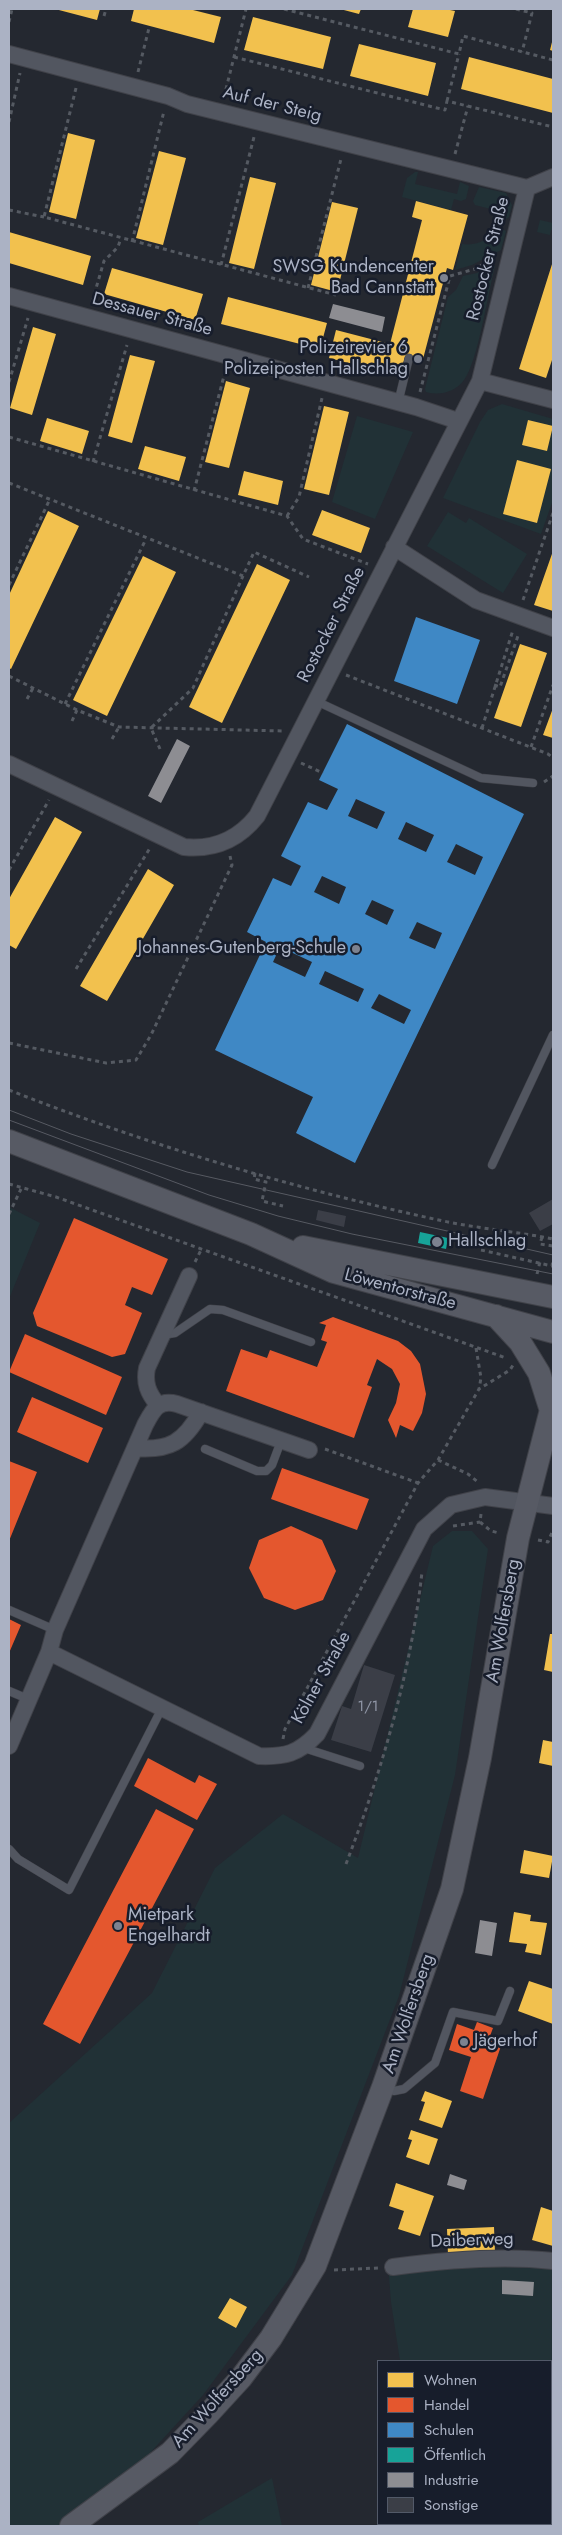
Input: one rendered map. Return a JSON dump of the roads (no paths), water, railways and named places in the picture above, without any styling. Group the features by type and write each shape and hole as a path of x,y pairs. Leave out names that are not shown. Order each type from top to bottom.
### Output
{"main road":[{"name":"Löwentorstraße","path":"9,1141 251,1234 334,1272 553,1332"},
{"name":"Löwentorstraße","path":"251,1234 342,1256 553,1297"},
{"path":"496,1316 520,1342 539,1374 552,1406"},
{"name":"Am Wolfersberg","path":"71,2526 170,2452 242,2378 271,2338 315,2266 383,2087 452,1889 480,1758 518,1538 552,1406"}],"street":[{"name":"Auf der Steig","path":"9,54 168,96 186,104 527,188"},
{"path":"527,188 553,177"},
{"name":"Rostocker Straße","path":"9,764 184,847 200,849 215,847 246,830 257,816 480,381 527,188"},
{"name":"Dessauer Straße","path":"9,296 416,407 458,421"},
{"path":"480,381 553,400"},
{"path":"394,547 476,600 553,628"},
{"path":"158,1405 148,1389 145,1379 162,1335 189,1276"},
{"path":"10,1740 49,1652 55,1630 144,1425 158,1405 169,1402 308,1450"},
{"path":"135,1448 165,1447 183,1439 200,1412"},
{"name":"Kölner Straße","path":"49,1652 259,1756 280,1757 304,1748 317,1734 424,1530 451,1505 485,1496 526,1501"},
{"path":"526,1501 553,1506"},
{"name":"Daiberweg","path":"393,2267 451,2261 531,2259 553,2261"}],"lane":[{"path":"398,403 409,358"},
{"path":"316,701 481,778 534,783"},
{"path":"492,1165 553,1035"},
{"path":"162,1335 175,1333 210,1309 223,1310 311,1342"},
{"path":"205,1449 257,1471 266,1470 272,1465 281,1440"},
{"path":"9,1610 55,1630"},
{"path":"9,1691 28,1699"},
{"path":"9,1849 18,1859 69,1890 162,1708"},
{"path":"304,1748 360,1766"},
{"path":"383,2087 394,2092 404,2089 435,2063 453,2012 498,2021 510,1992"}],"tram line":[{"path":"9,1110 71,1134 187,1172 553,1255"},
{"path":"9,1120 209,1195 278,1216 352,1234 553,1274"}],"place":[{"name":"SWSG Kundencenter Bad Cannstatt","path":"444,278"},
{"name":"Polizeirevier 6 Polizeiposten Hallschlag","path":"418,359"},
{"name":"Johannes-Gutenberg-Schule","path":"356,949"},
{"name":"Hallschlag","path":"437,1242"},
{"name":"Mietpark Engelhardt","path":"118,1926"},
{"name":"Jägerhof","path":"464,2042"}]}
